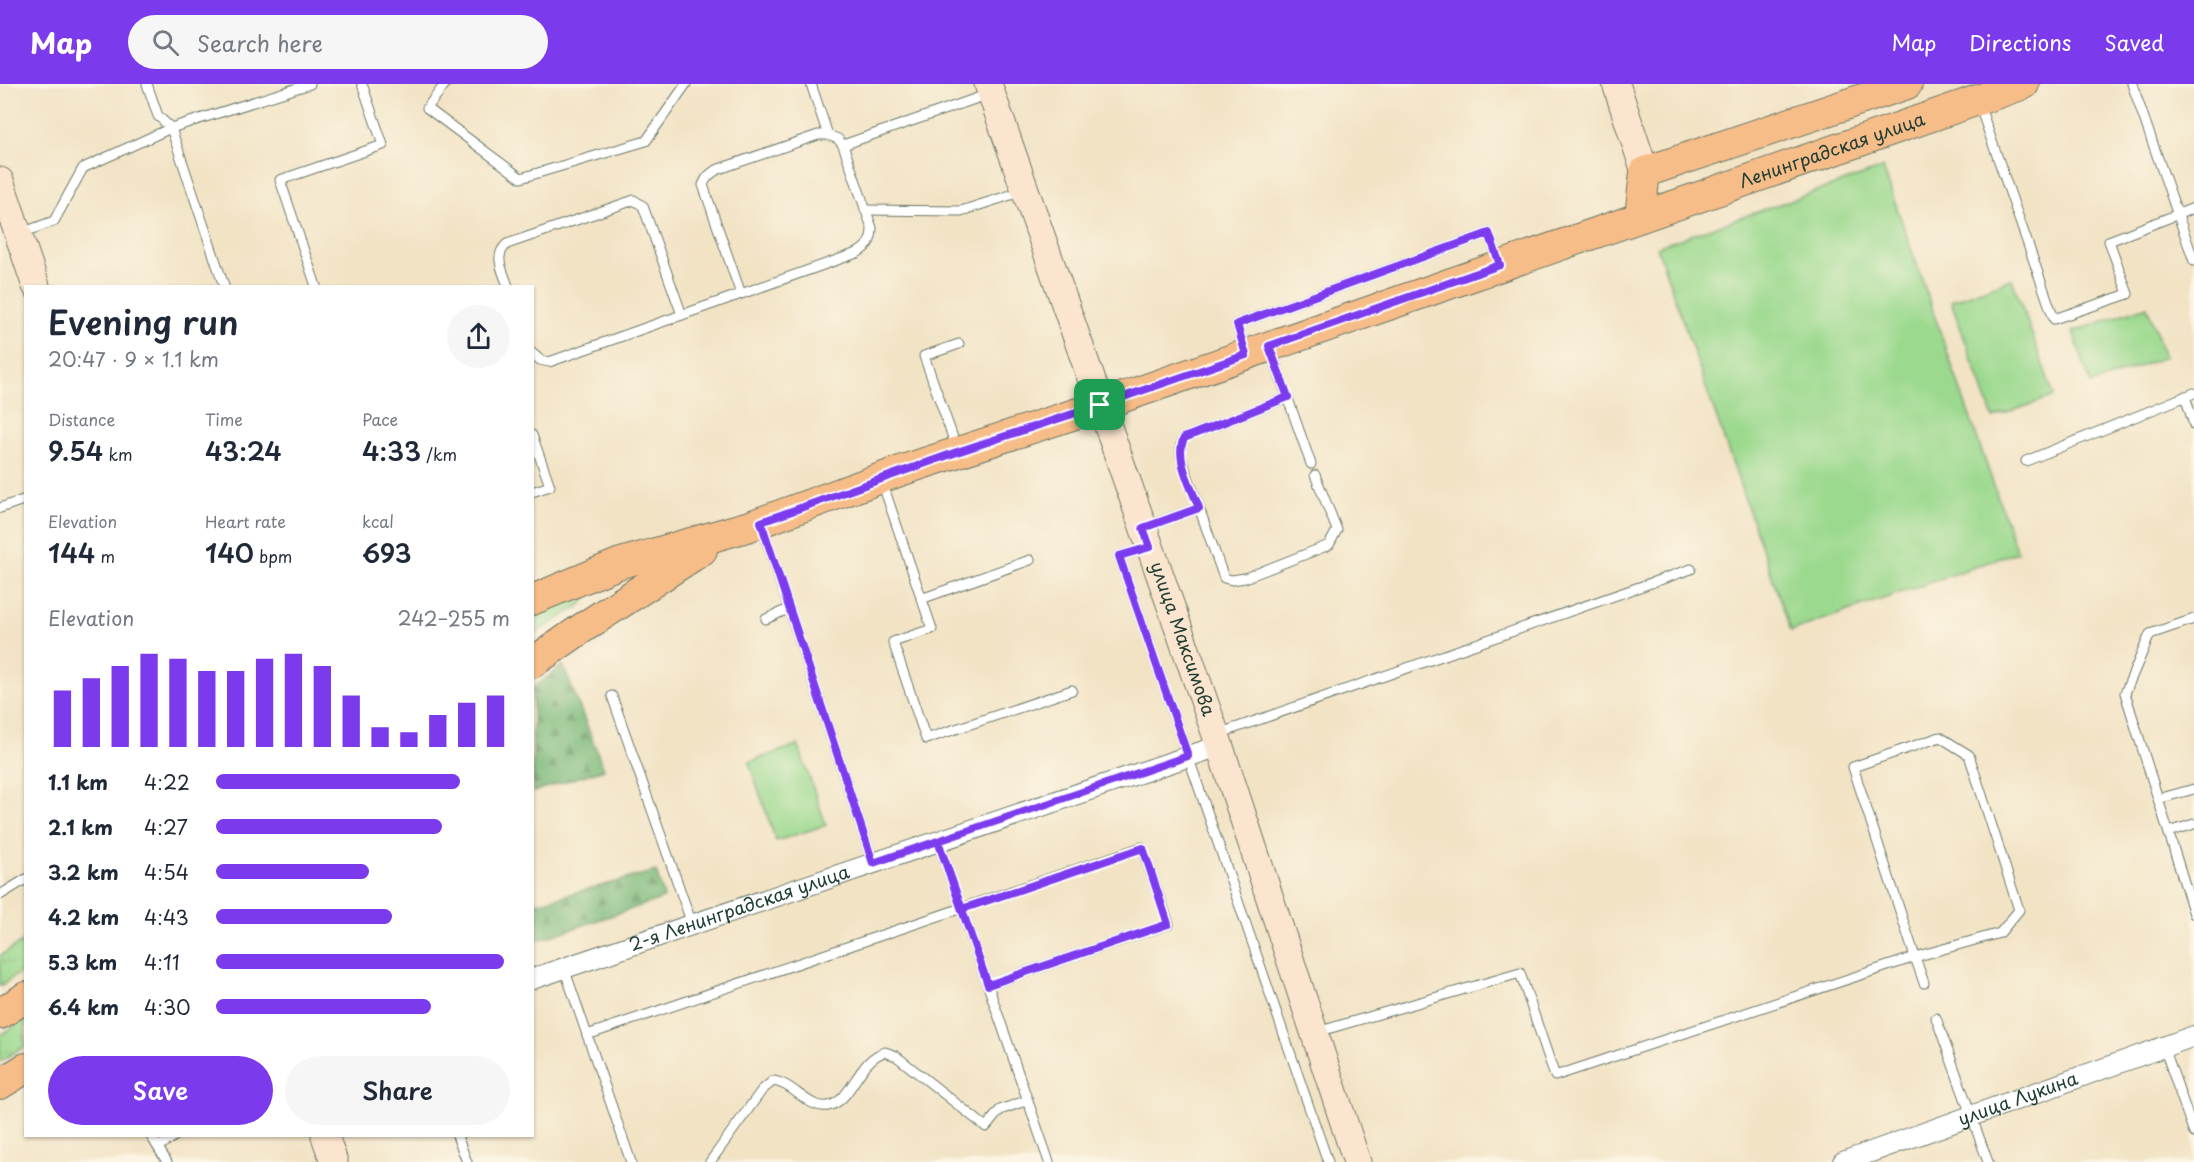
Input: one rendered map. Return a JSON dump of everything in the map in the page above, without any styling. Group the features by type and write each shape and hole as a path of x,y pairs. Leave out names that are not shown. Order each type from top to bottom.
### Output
{"main road":[{"path":"1616,84 1645,172 1640,218"},
{"path":"1645,172 1907,84"},
{"name":"Ленинградская улица","path":"534,599 618,564 755,524 881,478 1100,405 2024,84"},
{"name":"улица Максимова","path":"990,89 1218,740 1357,1162"},
{"path":"0,181 36,285"},
{"name":"Ленинградская улица","path":"534,662 702,550 755,524"},
{"path":"0,1014 24,999"},
{"path":"0,1084 24,1069"},
{"path":"325,1137 334,1162"}],"street":[{"name":"2-я Ленинградская улица","path":"534,978 1188,756 1218,740"},
{"name":"улица Лукина","path":"1843,1162 2194,1036"}],"lane":[{"path":"147,84 158,116 171,128 224,285"},
{"path":"18,234 54,221 83,168 171,128 310,84"},
{"path":"316,285 280,180 383,145 362,84"},
{"path":"445,84 427,108 521,178 646,141 686,84"},
{"path":"811,84 828,135"},
{"path":"2132,84 2194,261"},
{"path":"843,145 990,89"},
{"path":"1978,100 2054,319 2128,294 2109,241 2194,208"},
{"path":"534,355 540,360 549,362 741,294 863,250 870,241 872,228 843,145 838,139 828,135 818,135 714,171 705,179 703,185 741,294"},
{"path":"866,210 961,211 1025,191"},
{"path":"508,285 499,258 502,248 507,244 634,200 643,206 682,315"},
{"path":"1311,464 1288,397 1258,350 1237,324 1489,233 1500,265"},
{"path":"957,452 924,356 959,344"},
{"path":"2026,461 2189,395 2194,425"},
{"path":"1288,397 1184,438 1181,445 1181,457 1224,578 1232,580 1245,578 1329,545 1336,530 1315,475"},
{"path":"534,441 550,486 534,491"},
{"path":"881,478 932,629 893,642 926,739 1072,690"},
{"path":"0,508 24,500"},
{"path":"1199,508 1146,537 1119,556 1328,1162"},
{"path":"755,524 788,609 873,863"},
{"path":"921,599 1030,560"},
{"path":"1218,740 1691,569"},
{"path":"766,619 788,609"},
{"path":"2194,619 2150,634 2125,693 2194,914"},
{"path":"612,696 692,924"},
{"path":"1314,1033 1520,973 1555,1076 1915,957 2000,933 2019,910 1969,755 1940,737 1854,767 1915,957 1924,983"},
{"path":"2158,799 2194,789"},
{"path":"2169,832 2194,824"},
{"path":"938,841 1049,1162"},
{"path":"587,1035 1143,848 1168,924 988,985"},
{"path":"0,895 24,880"},
{"path":"564,968 630,1162"},
{"path":"1936,1018 1988,1162"},
{"path":"2164,1047 2194,1133"},
{"path":"710,1162 762,1090 774,1081 782,1082 816,1104 831,1106 840,1100 869,1060 885,1052 896,1056 986,1127 1000,1110 1028,1100"},
{"path":"152,1137 167,1162"},
{"path":"159,1146 173,1137"},
{"path":"457,1137 467,1162"}],"green space":[{"path":"1883,168 2017,552 1791,631 1657,247"},
{"path":"2012,279 2054,396 1993,418 1951,301"},
{"path":"2147,306 2165,357 2091,384 2073,332"},
{"path":"586,592 589,595 581,605 534,634 534,616 575,594"},
{"path":"563,665 604,769 534,792 534,687"},
{"path":"798,745 826,825 776,841 749,762"},
{"path":"656,871 664,898 534,942 534,904"},
{"path":"24,941 24,970 0,986 0,956"},
{"path":"24,1019 24,1047 0,1062 0,1036"}],"route":[{"path":"1100,405 881,478 761,522 873,863 938,841 962,909 1143,848 1168,924 988,985 938,841 1188,756 1119,556 1150,547 1143,528 1199,508 1181,457 1181,445 1184,438 1288,397 1269,346 1500,265 1489,233 1237,324 1246,355 1100,405"}]}
